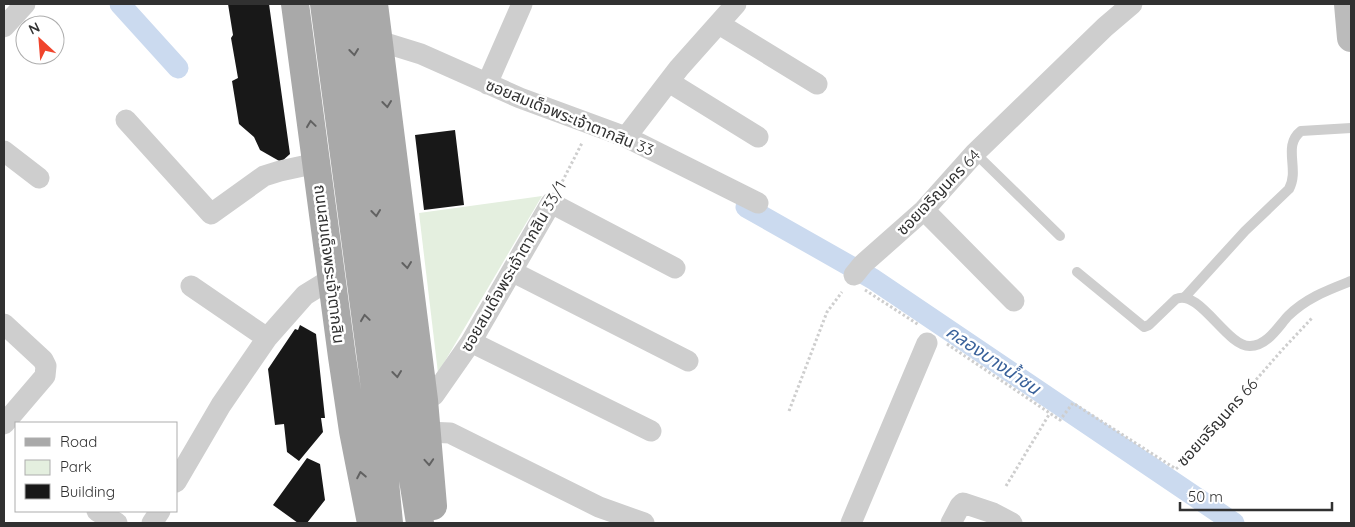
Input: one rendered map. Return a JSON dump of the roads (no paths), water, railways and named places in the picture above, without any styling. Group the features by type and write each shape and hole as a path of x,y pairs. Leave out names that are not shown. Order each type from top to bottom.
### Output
{"main road":[{"name":"ถนนสมเด็จพระเจ้าตากสิน","path":"295,4 353,431 371,523"},
{"name":"ถนนสมเด็จพระเจ้าตากสิน","path":"324,4 379,419 389,523"},
{"path":"348,4 401,408 420,523"},
{"path":"374,4 424,400 434,523"},
{"path":"1348,4 1351,38"}],"street":[{"path":"4,27 25,4"},
{"path":"487,84 522,4"},
{"path":"626,137 679,68 736,4"},
{"name":"ซอยเจริญนคร 64","path":"856,273 924,210 975,153 1105,27 1132,4"},
{"path":"719,24 817,84"},
{"name":"ซอยสมเด็จพระเจ้าตากสิน 33","path":"379,41 421,54 520,98 626,137 758,203"},
{"path":"669,82 758,137"},
{"path":"126,120 211,214 264,176 317,163"},
{"path":"4,151 39,178"},
{"name":"ซอยสมเด็จพระเจ้าตากสิน 33/1","path":"424,400 434,395 471,342 551,203 675,268"},
{"path":"924,210 1014,301"},
{"path":"513,272 688,361"},
{"path":"178,479 222,405 267,338 305,295 331,279"},
{"path":"191,286 267,338"},
{"path":"4,324 43,360 46,366 45,376 4,424"},
{"path":"851,523 932,338"},
{"path":"471,342 650,431"},
{"path":"427,432 450,433 599,507 644,523"},
{"path":"951,523 963,503 994,513 1012,523"},
{"path":"99,512 117,523"},
{"path":"152,523 159,512"}],"lane":[{"path":"1184,298 1245,231 1289,189 1294,175 1291,146 1297,134 1301,131 1351,128"},
{"path":"975,153 1060,236"},
{"path":"1077,272 1144,327 1150,325 1181,297 1197,305 1240,344 1249,346 1260,344 1302,303 1322,292 1351,281"}],"waterway":[{"name":"คลองบางน้ำชน","path":"120,4 178,68"},
{"name":"คลองบางน้ำชน","path":"746,207 873,279 1234,523"}]}
